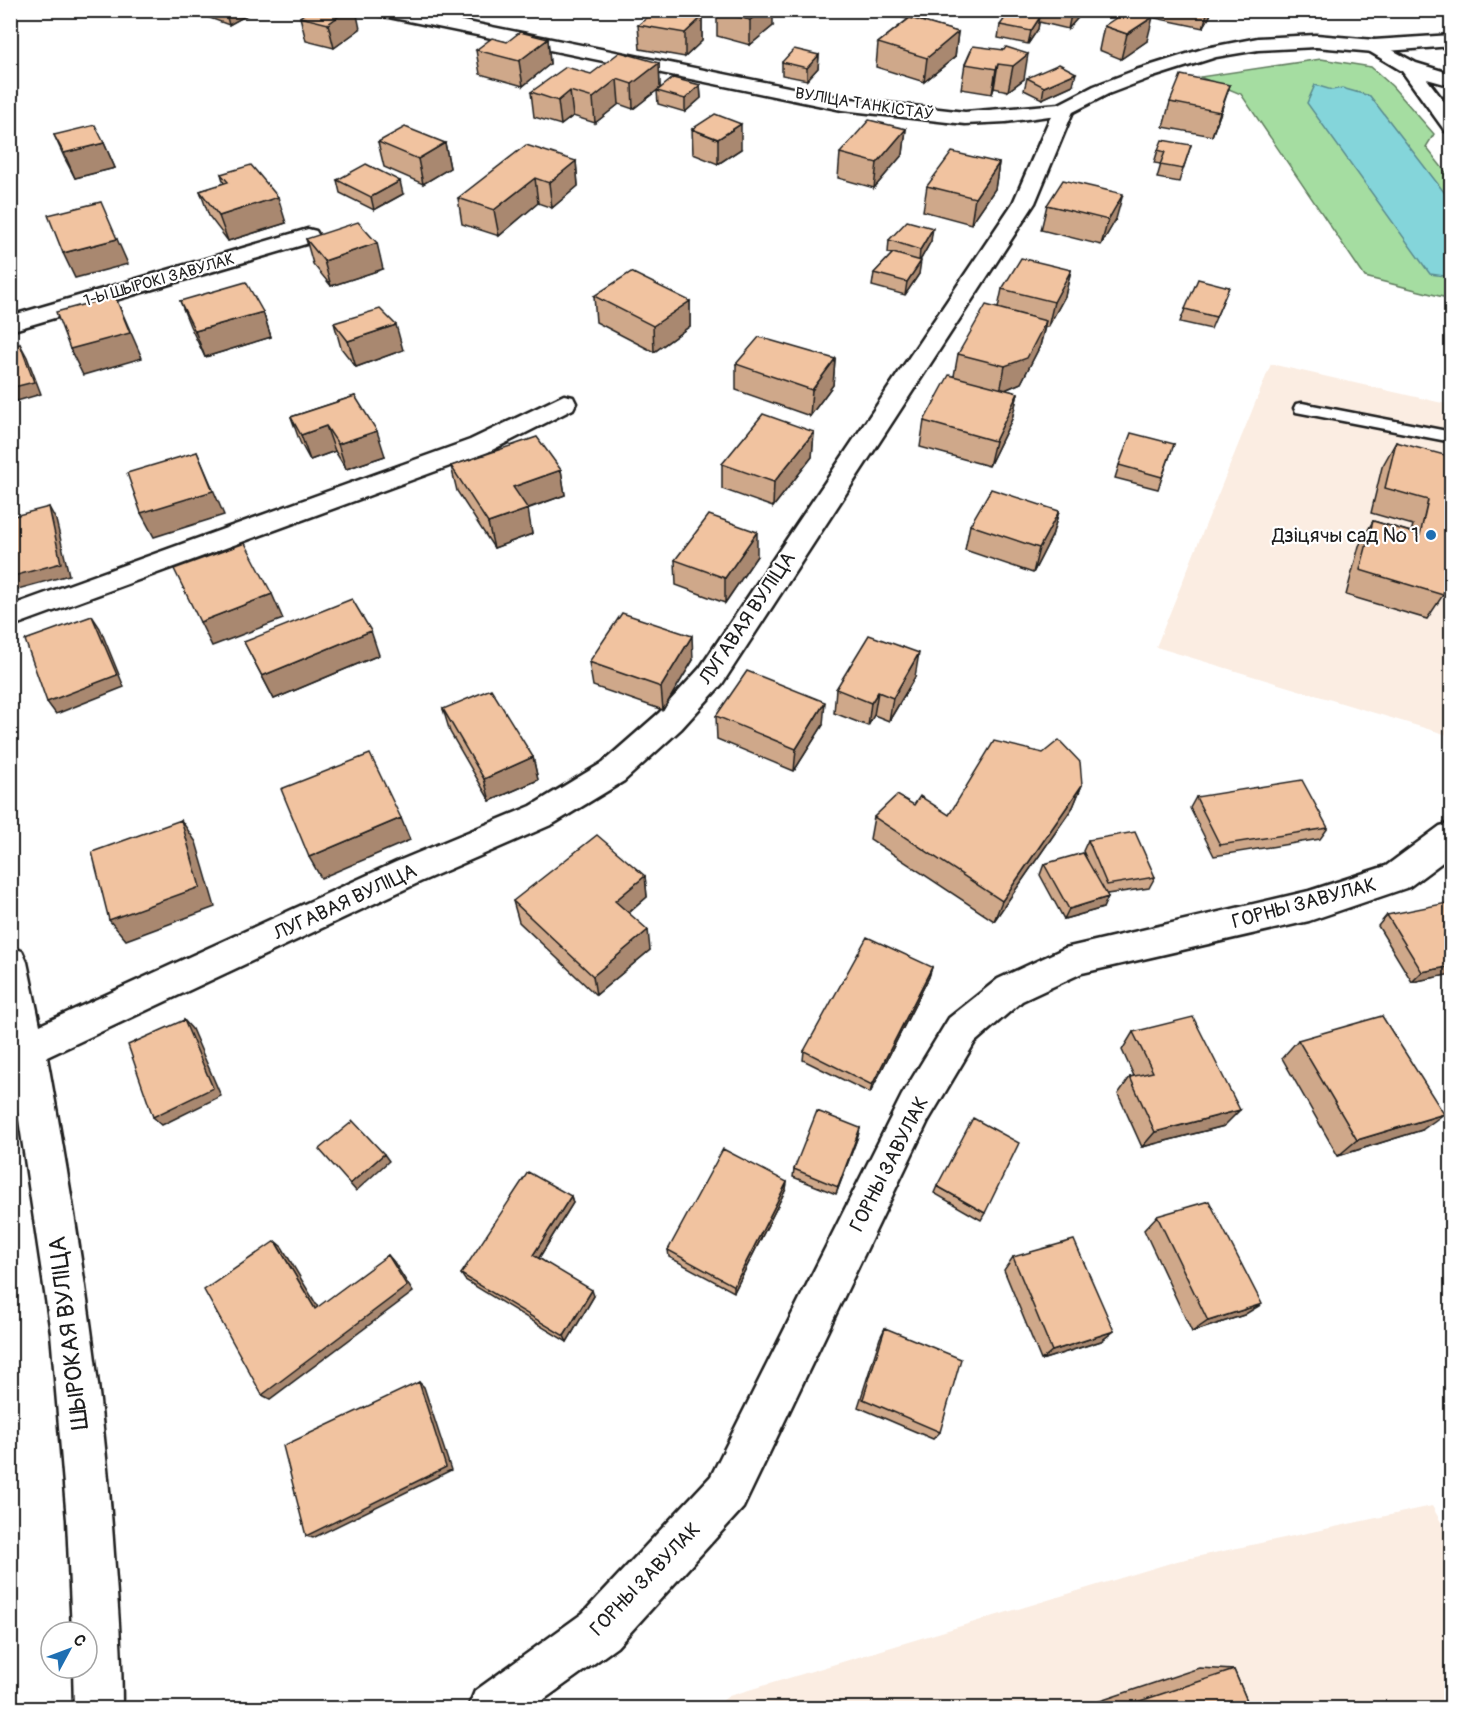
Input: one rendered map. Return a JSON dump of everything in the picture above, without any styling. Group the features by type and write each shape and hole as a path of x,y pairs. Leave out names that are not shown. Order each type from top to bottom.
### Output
{"street":[{"name":"ВУЛІЦА ТАНКІСТАЎ","path":"380,10 780,92 903,113 964,118 1064,109 1122,82 1213,52 1258,44 1305,41 1374,46 1452,40"},
{"path":"1374,46 1409,67 1452,80"},
{"path":"1409,67 1452,128"},
{"name":"ЛУГАВАЯ ВУЛІЦА","path":"28,1048 408,872 542,815 613,772 646,743 711,676 1017,212 1064,109"},
{"name":"1-Ы ШЫРОКІ ЗАВУЛАК","path":"10,324 308,236"},
{"path":"10,617 479,446 564,403"},
{"name":"ГОРНЫ ЗАВУЛАК","path":"492,1708 600,1630 727,1492 915,1108 962,1030 1010,990 1077,959 1309,906 1397,877 1452,836"},
{"name":"ШЫРОКАЯ ВУЛІЦА","path":"10,962 28,1048 73,1339 96,1610 98,1708"}],"lane":[{"path":"1302,408 1452,437"}],"shaded area":[{"path":"1271,364 1451,405 1451,736 1156,647"},
{"path":"1432,1506 1451,1540 1451,1708 712,1708 729,1696 1177,1561"}],"green space":[{"path":"1321,59 1371,67 1392,86 1434,134 1426,147 1451,179 1451,299 1365,277 1241,94 1200,77"}],"water":[{"path":"1315,85 1332,90 1342,88 1370,96 1451,201 1451,277 1430,274 1307,103"}],"building":[{"path":"309,10 347,10 328,24 300,17"},
{"path":"657,10 677,10 702,17 685,33 638,25"},
{"path":"718,10 763,10 750,20"},
{"path":"1128,10 1153,17 1127,34 1104,26"},
{"path":"1010,11 1040,17 1031,31 1000,25"},
{"path":"910,18 958,32 927,58 878,43"},
{"path":"520,32 548,39 519,61 476,50 492,38 507,42"},
{"path":"973,46 1004,50 1006,47 1028,54 1013,66 998,64 996,69 965,64"},
{"path":"794,49 819,55 807,68 782,62"},
{"path":"620,52 659,63 632,84 617,79 593,98 570,91 558,101 531,92 566,67 591,74"},
{"path":"1059,64 1076,73 1044,87 1027,78"},
{"path":"1181,75 1230,85 1220,112 1170,102"},
{"path":"673,78 700,85 685,99 657,91"},
{"path":"715,114 741,124 718,139 692,129"},
{"path":"869,120 906,129 877,163 840,153"},
{"path":"95,125 104,143 64,153 54,135"},
{"path":"405,127 445,143 418,159 378,142"},
{"path":"1162,140 1191,145 1183,169 1160,165 1165,152 1158,150"},
{"path":"526,145 576,161 549,183 535,178 494,210 458,198"},
{"path":"952,152 999,163 975,198 927,186"},
{"path":"366,164 400,181 371,197 337,180"},
{"path":"251,165 278,197 219,216 200,191 228,182 221,174"},
{"path":"1063,180 1123,194 1108,220 1047,205"},
{"path":"101,202 117,239 63,253 48,215"},
{"path":"907,221 933,228 920,250 889,240"},
{"path":"358,222 377,243 324,261 306,239"},
{"path":"893,253 921,261 907,282 874,273"},
{"path":"1021,258 1071,270 1054,302 1002,289"},
{"path":"631,272 690,301 653,326 594,296"},
{"path":"1198,279 1229,287 1216,317 1185,309"},
{"path":"246,282 263,312 195,331 180,301"},
{"path":"115,296 130,333 70,349 56,312"},
{"path":"986,305 1046,321 1027,358 1005,366 958,354"},
{"path":"380,309 396,325 348,341 334,323"},
{"path":"759,337 835,359 812,390 736,364"},
{"path":"20,344 34,382 10,388 10,346"},
{"path":"949,375 1018,393 995,441 924,421"},
{"path":"355,396 377,431 338,444 326,426 301,435 291,417"},
{"path":"763,414 814,432 774,482 722,464"},
{"path":"1131,433 1174,444 1162,477 1119,465"},
{"path":"537,437 561,470 513,487 528,509 488,523 451,466"},
{"path":"1396,442 1452,457 1452,469 1447,489 1452,490 1452,563 1449,563 1443,595 1360,570 1373,521 1420,535 1428,500 1385,488"},
{"path":"197,452 213,491 141,513 127,473"},
{"path":"991,489 1059,511 1039,548 970,525"},
{"path":"49,507 61,563 10,577 10,517"},
{"path":"709,515 757,532 725,578 675,560"},
{"path":"245,543 272,594 200,622 174,569"},
{"path":"352,599 371,631 262,676 244,642"},
{"path":"622,613 692,636 661,687 589,662"},
{"path":"92,616 117,675 47,702 25,640"},
{"path":"869,635 919,653 893,698 878,692 871,703 836,689"},
{"path":"747,671 825,702 796,749 716,716"},
{"path":"491,689 533,757 484,779 443,709"},
{"path":"1059,740 1080,762 1082,785 1002,901 874,817 897,795 914,805 920,796 949,815 994,741 1043,753"},
{"path":"370,754 401,818 309,857 281,789"},
{"path":"1302,780 1328,828 1220,845 1196,797"},
{"path":"181,820 200,887 109,920 92,852"},
{"path":"1135,832 1155,877 1107,885 1088,840"},
{"path":"597,835 645,876 615,901 648,930 593,976 513,901"},
{"path":"1083,853 1108,897 1069,909 1044,864"},
{"path":"1447,903 1452,910 1452,966 1422,972 1387,915"},
{"path":"867,937 932,967 872,1085 804,1051"},
{"path":"1382,1016 1444,1114 1357,1140 1298,1040"},
{"path":"1193,1017 1240,1110 1155,1132 1130,1077 1153,1072 1133,1032"},
{"path":"184,1020 213,1088 153,1117 128,1045"},
{"path":"817,1111 860,1128 838,1187 794,1169"},
{"path":"973,1118 1019,1143 985,1213 937,1186"},
{"path":"353,1121 384,1154 350,1184 319,1149"},
{"path":"723,1149 787,1182 734,1286 668,1250"},
{"path":"528,1172 571,1196 533,1255 592,1290 564,1336 461,1274"},
{"path":"1209,1201 1262,1304 1208,1321 1157,1216"},
{"path":"1074,1240 1114,1331 1052,1351 1013,1257"},
{"path":"275,1241 315,1309 388,1255 407,1286 262,1395 204,1290"},
{"path":"885,1328 961,1359 940,1432 863,1399"},
{"path":"419,1382 446,1467 306,1536 283,1446"},
{"path":"1234,1670 1250,1708 1119,1708"}],"place":[{"name":"Дзіцячы сад № 1","path":"1431,535"}]}
